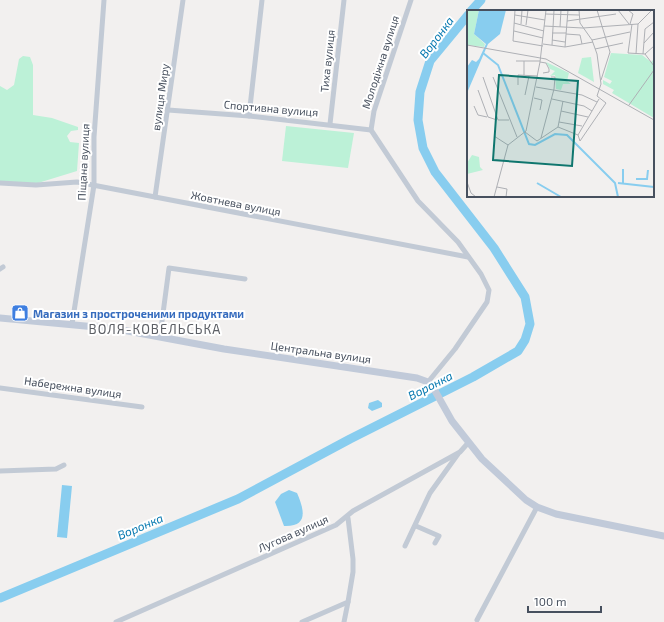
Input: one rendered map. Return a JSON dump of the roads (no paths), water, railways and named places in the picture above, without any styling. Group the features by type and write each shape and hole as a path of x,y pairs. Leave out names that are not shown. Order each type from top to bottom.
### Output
{"street":[{"name":"Піщана вулиця","path":"72,324 94,185 94,137 104,0"},
{"name":"вулиця Миру","path":"155,197 183,0"},
{"path":"249,116 262,0"},
{"name":"Тиха вулиця","path":"330,124 344,0"},
{"name":"Молодіжна вулиця","path":"371,130 374,111 411,0"},
{"name":"Спортивна вулиця","path":"168,110 249,116 330,124 371,130"},
{"path":"371,130 418,201 448,230 487,285 489,296 455,349 428,382 468,443 517,493 537,507 580,520 664,536"},
{"name":"Жовтнева вулиця","path":"0,183 36,185 70,182 94,185 468,257"},
{"path":"160,336 169,268 245,279"},
{"name":"Центральна вулиця","path":"0,318 72,324 160,336 224,349 388,372 417,378 428,382"},
{"name":"Набережна вулиця","path":"0,388 142,407"},
{"name":"Лугова вулиця","path":"116,622 336,526 348,518 353,511 460,452 468,443"},
{"path":"405,546 416,526 430,493 460,452"},
{"path":"0,471 56,469 64,465"},
{"path":"477,620 537,507"},
{"path":"344,622 353,572 348,518"},
{"path":"416,526 439,536 436,543"},
{"path":"302,622 348,602"}],"water":[{"path":"378,400 382,403 382,407 372,411 368,408 369,403"},
{"path":"62,485 72,486 67,538 57,537"},
{"path":"289,490 297,493 303,511 301,520 298,524 284,526 275,502 281,494"}],"waterway":[{"name":"Воронка","path":"472,10 481,0"},
{"name":"Воронка","path":"0,598 238,499 350,439 473,377 518,351 525,340 530,324 525,297 494,248 435,172 423,148 418,120 420,92 430,61 467,16"}],"place":[{"name":"Магазин з простроченими продуктами","path":"20,313"}],"district":[{"name":"ВОЛЯ-КОВЕЛЬСЬКА","path":"155,329"}]}
